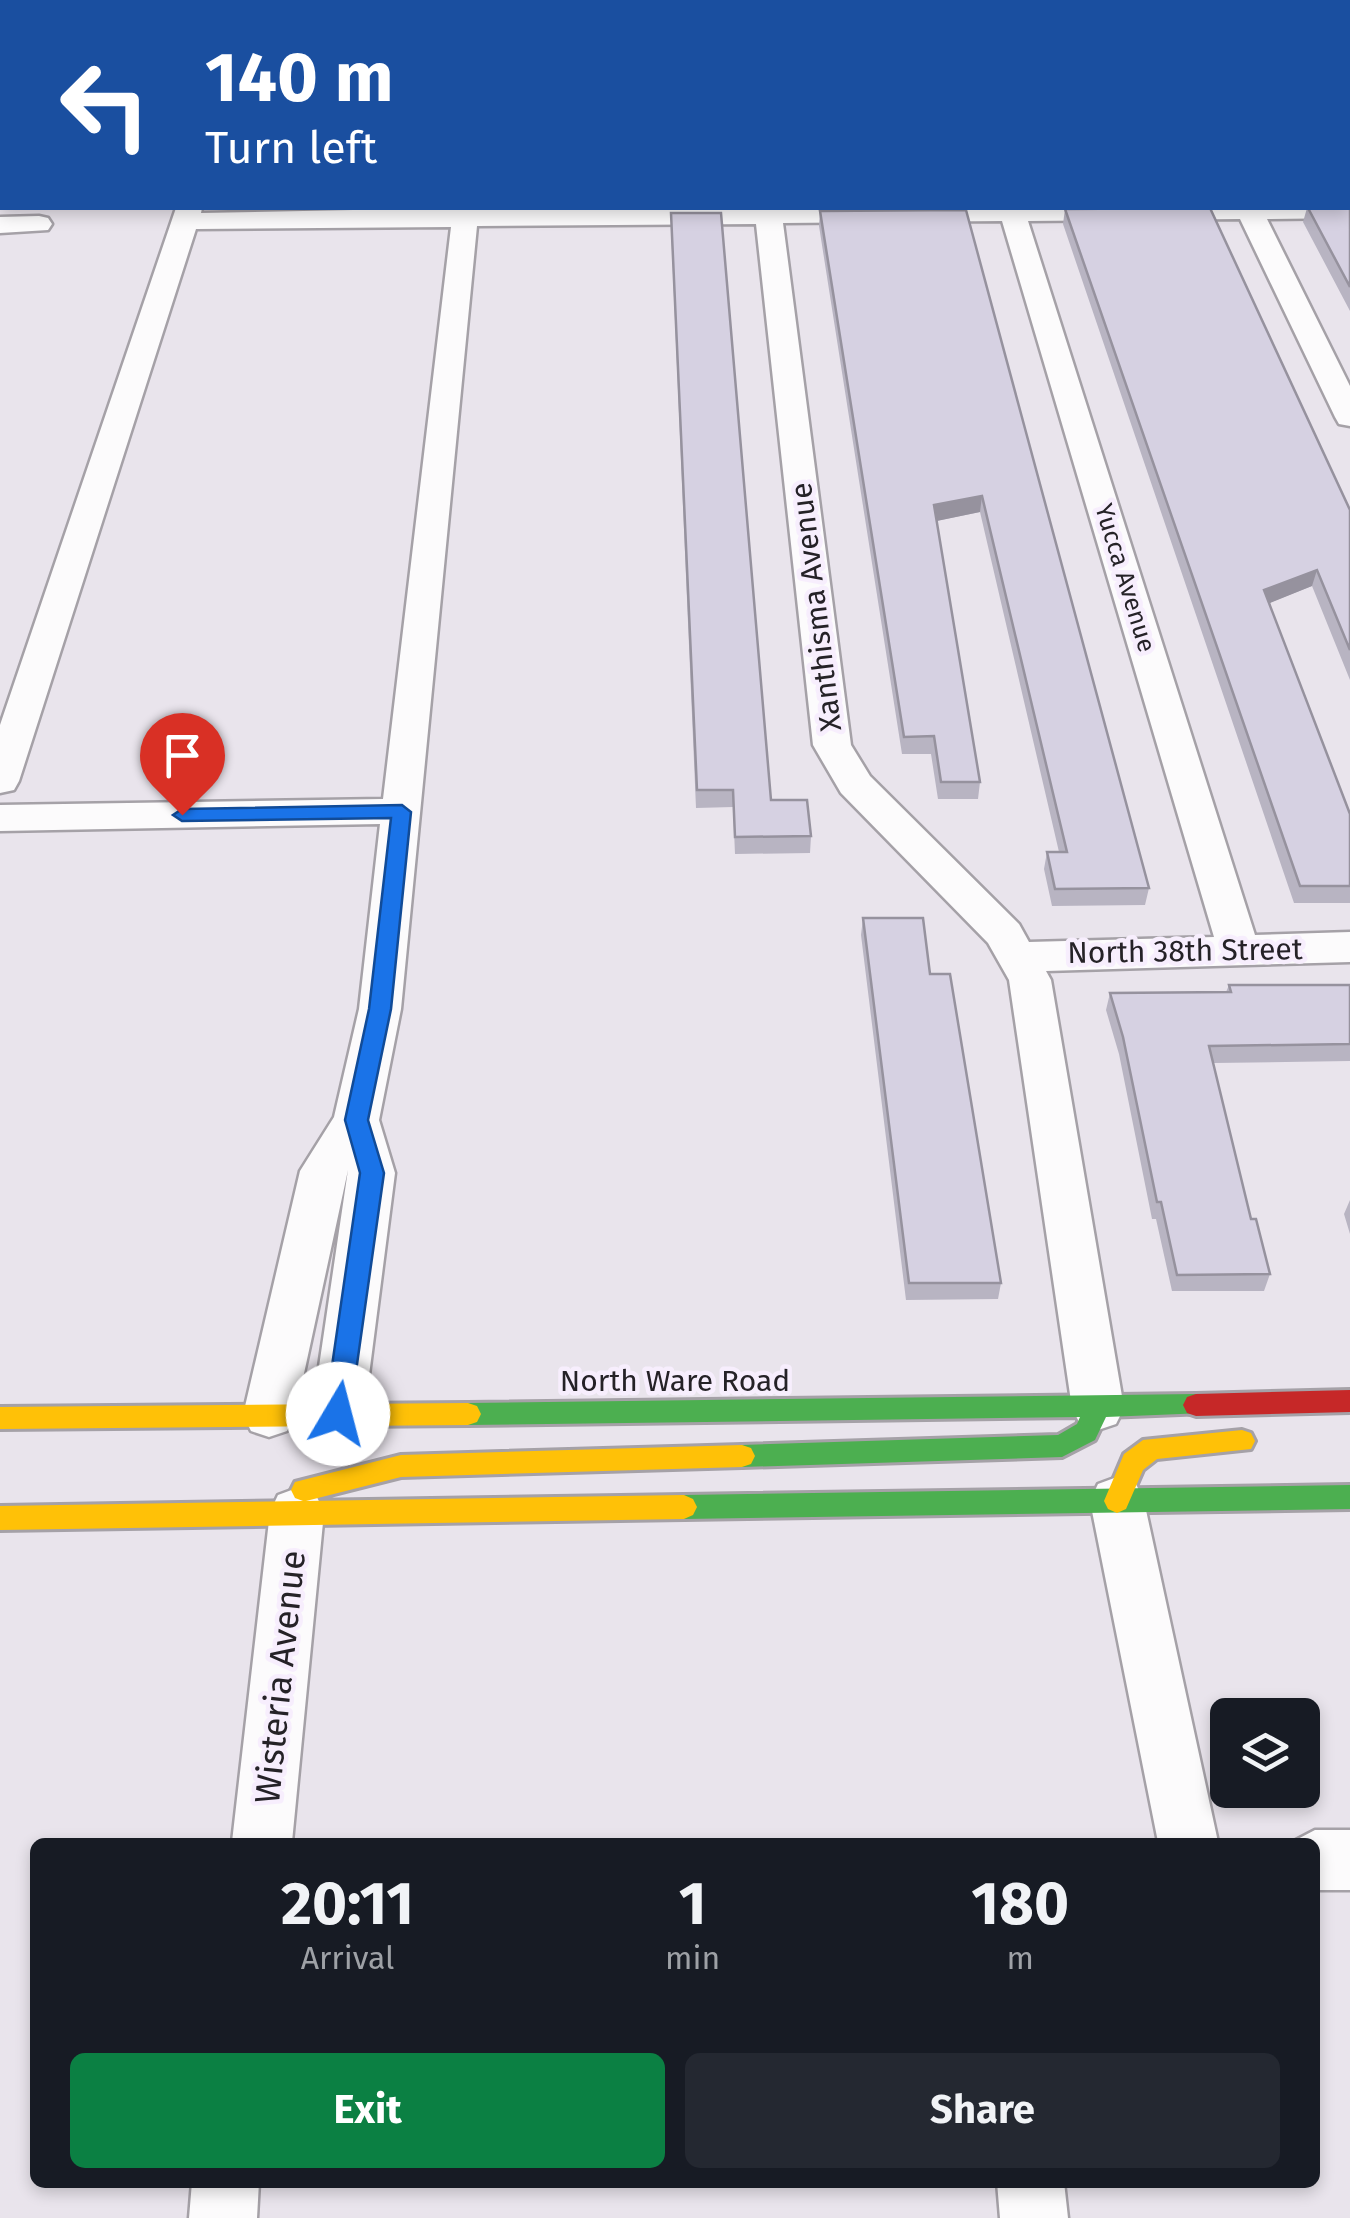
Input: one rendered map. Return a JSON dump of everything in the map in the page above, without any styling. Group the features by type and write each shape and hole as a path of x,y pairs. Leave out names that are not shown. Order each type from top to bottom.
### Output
{"main road":[{"name":"North Ware Road","path":"0,1418 1098,1408 1350,1401"},
{"path":"214,1513 402,1466 1062,1446 1094,1427 1098,1408"},
{"path":"1117,1501 1133,1462 1152,1448 1270,1441"},
{"path":"0,1518 1350,1497"}],"street":[{"name":"Xanthisma Avenue","path":"768,210 832,745 855,784 1004,934 1030,980 1098,1408"},
{"name":"Yucca Avenue","path":"1012,210 1238,948"},
{"path":"1248,210 1350,418"},
{"path":"0,781 187,214 1350,210"},
{"path":"270,1415 323,1171 356,1120 380,1009 466,212"},
{"path":"0,225 39,224"},
{"path":"0,818 402,812"},
{"name":"North 38th Street","path":"1020,958 1350,947"},
{"path":"338,1414 372,1173 356,1120"},
{"path":"305,1263 358,1266"},
{"path":"1117,1501 1187,1838"},
{"name":"Wisteria Avenue","path":"262,1838 297,1512"},
{"path":"1320,1860 1350,1860"},
{"path":"223,2218 226,2188"},
{"path":"1031,2188 1034,2218"}],"building":[{"path":"966,210 1149,888 1055,889 1047,852 1067,852 982,496 934,505 980,782 941,782 934,736 904,737 820,211"},
{"path":"1065,210 1211,210 1350,510 1350,650 1317,570 1264,590 1350,814 1350,886 1300,886"},
{"path":"1309,210 1350,210 1350,287"},
{"path":"671,213 721,213 771,800 807,800 811,836 735,837 733,790 697,790"},
{"path":"863,918 923,918 930,974 950,974 1001,1283 909,1283"},
{"path":"1229,985 1350,985 1350,1044 1209,1046 1251,1219 1256,1219 1270,1274 1177,1275 1110,993 1231,992"}],"traffic: fast":[{"path":"468,1414 1196,1405"},
{"path":"742,1456 1062,1446 1086,1432 1098,1408"},
{"path":"684,1507 1350,1497"}],"traffic: slow":[{"path":"0,1418 468,1414"},
{"path":"1117,1501 1133,1462 1152,1448 1242,1441"},
{"path":"304,1490 401,1466 742,1456"},
{"path":"0,1518 684,1507"}],"traffic: jam":[{"path":"1196,1405 1350,1401"}],"route":[{"path":"182,815 402,812 380,1009 356,1120 372,1173 338,1414"}]}
